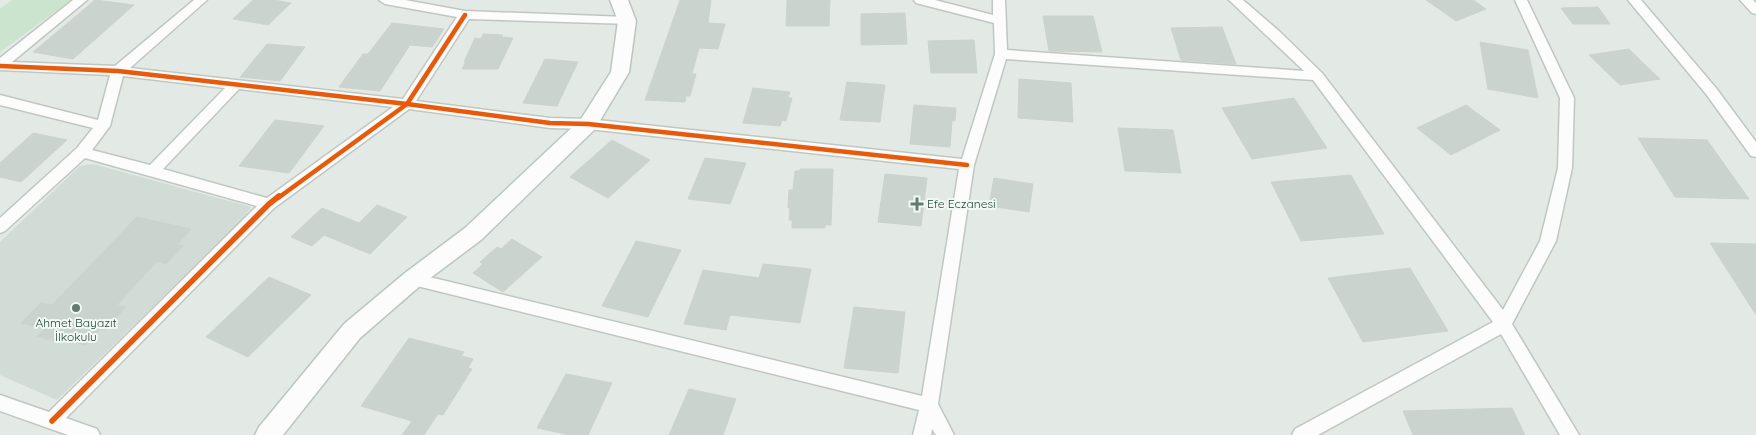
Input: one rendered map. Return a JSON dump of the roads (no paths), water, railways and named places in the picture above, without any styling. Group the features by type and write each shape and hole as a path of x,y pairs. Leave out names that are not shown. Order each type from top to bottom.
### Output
{"street":[{"path":"0,65 81,0"},
{"path":"0,227 82,152 103,126 118,71 201,0"},
{"path":"385,0 465,15 627,21"},
{"path":"431,9 442,0"},
{"path":"268,435 352,331 413,279 473,234 588,124 620,72 627,21 619,0"},
{"path":"920,0 998,20"},
{"path":"922,435 929,405 967,165 1001,54 998,20 999,0"},
{"path":"1235,0 1275,34 1317,76 1504,324 1570,435"},
{"path":"1301,435 1504,324 1548,241 1565,168 1567,98 1521,0"},
{"path":"1634,0 1711,91 1756,152"},
{"path":"1746,0 1756,10"},
{"path":"52,421 269,204 407,104 465,15"},
{"path":"1001,54 1317,76"},
{"path":"0,65 118,71 407,104 550,124 588,124 967,165"},
{"path":"152,172 235,85"},
{"path":"0,100 103,126"},
{"path":"82,152 269,204"},
{"path":"413,279 929,405 945,435"},
{"path":"0,403 91,435"}],"place":[{"name":"Efe Eczanesi","path":"917,204"},
{"name":"Ahmet Bayazıt İlkokulu","path":"76,308"}]}
